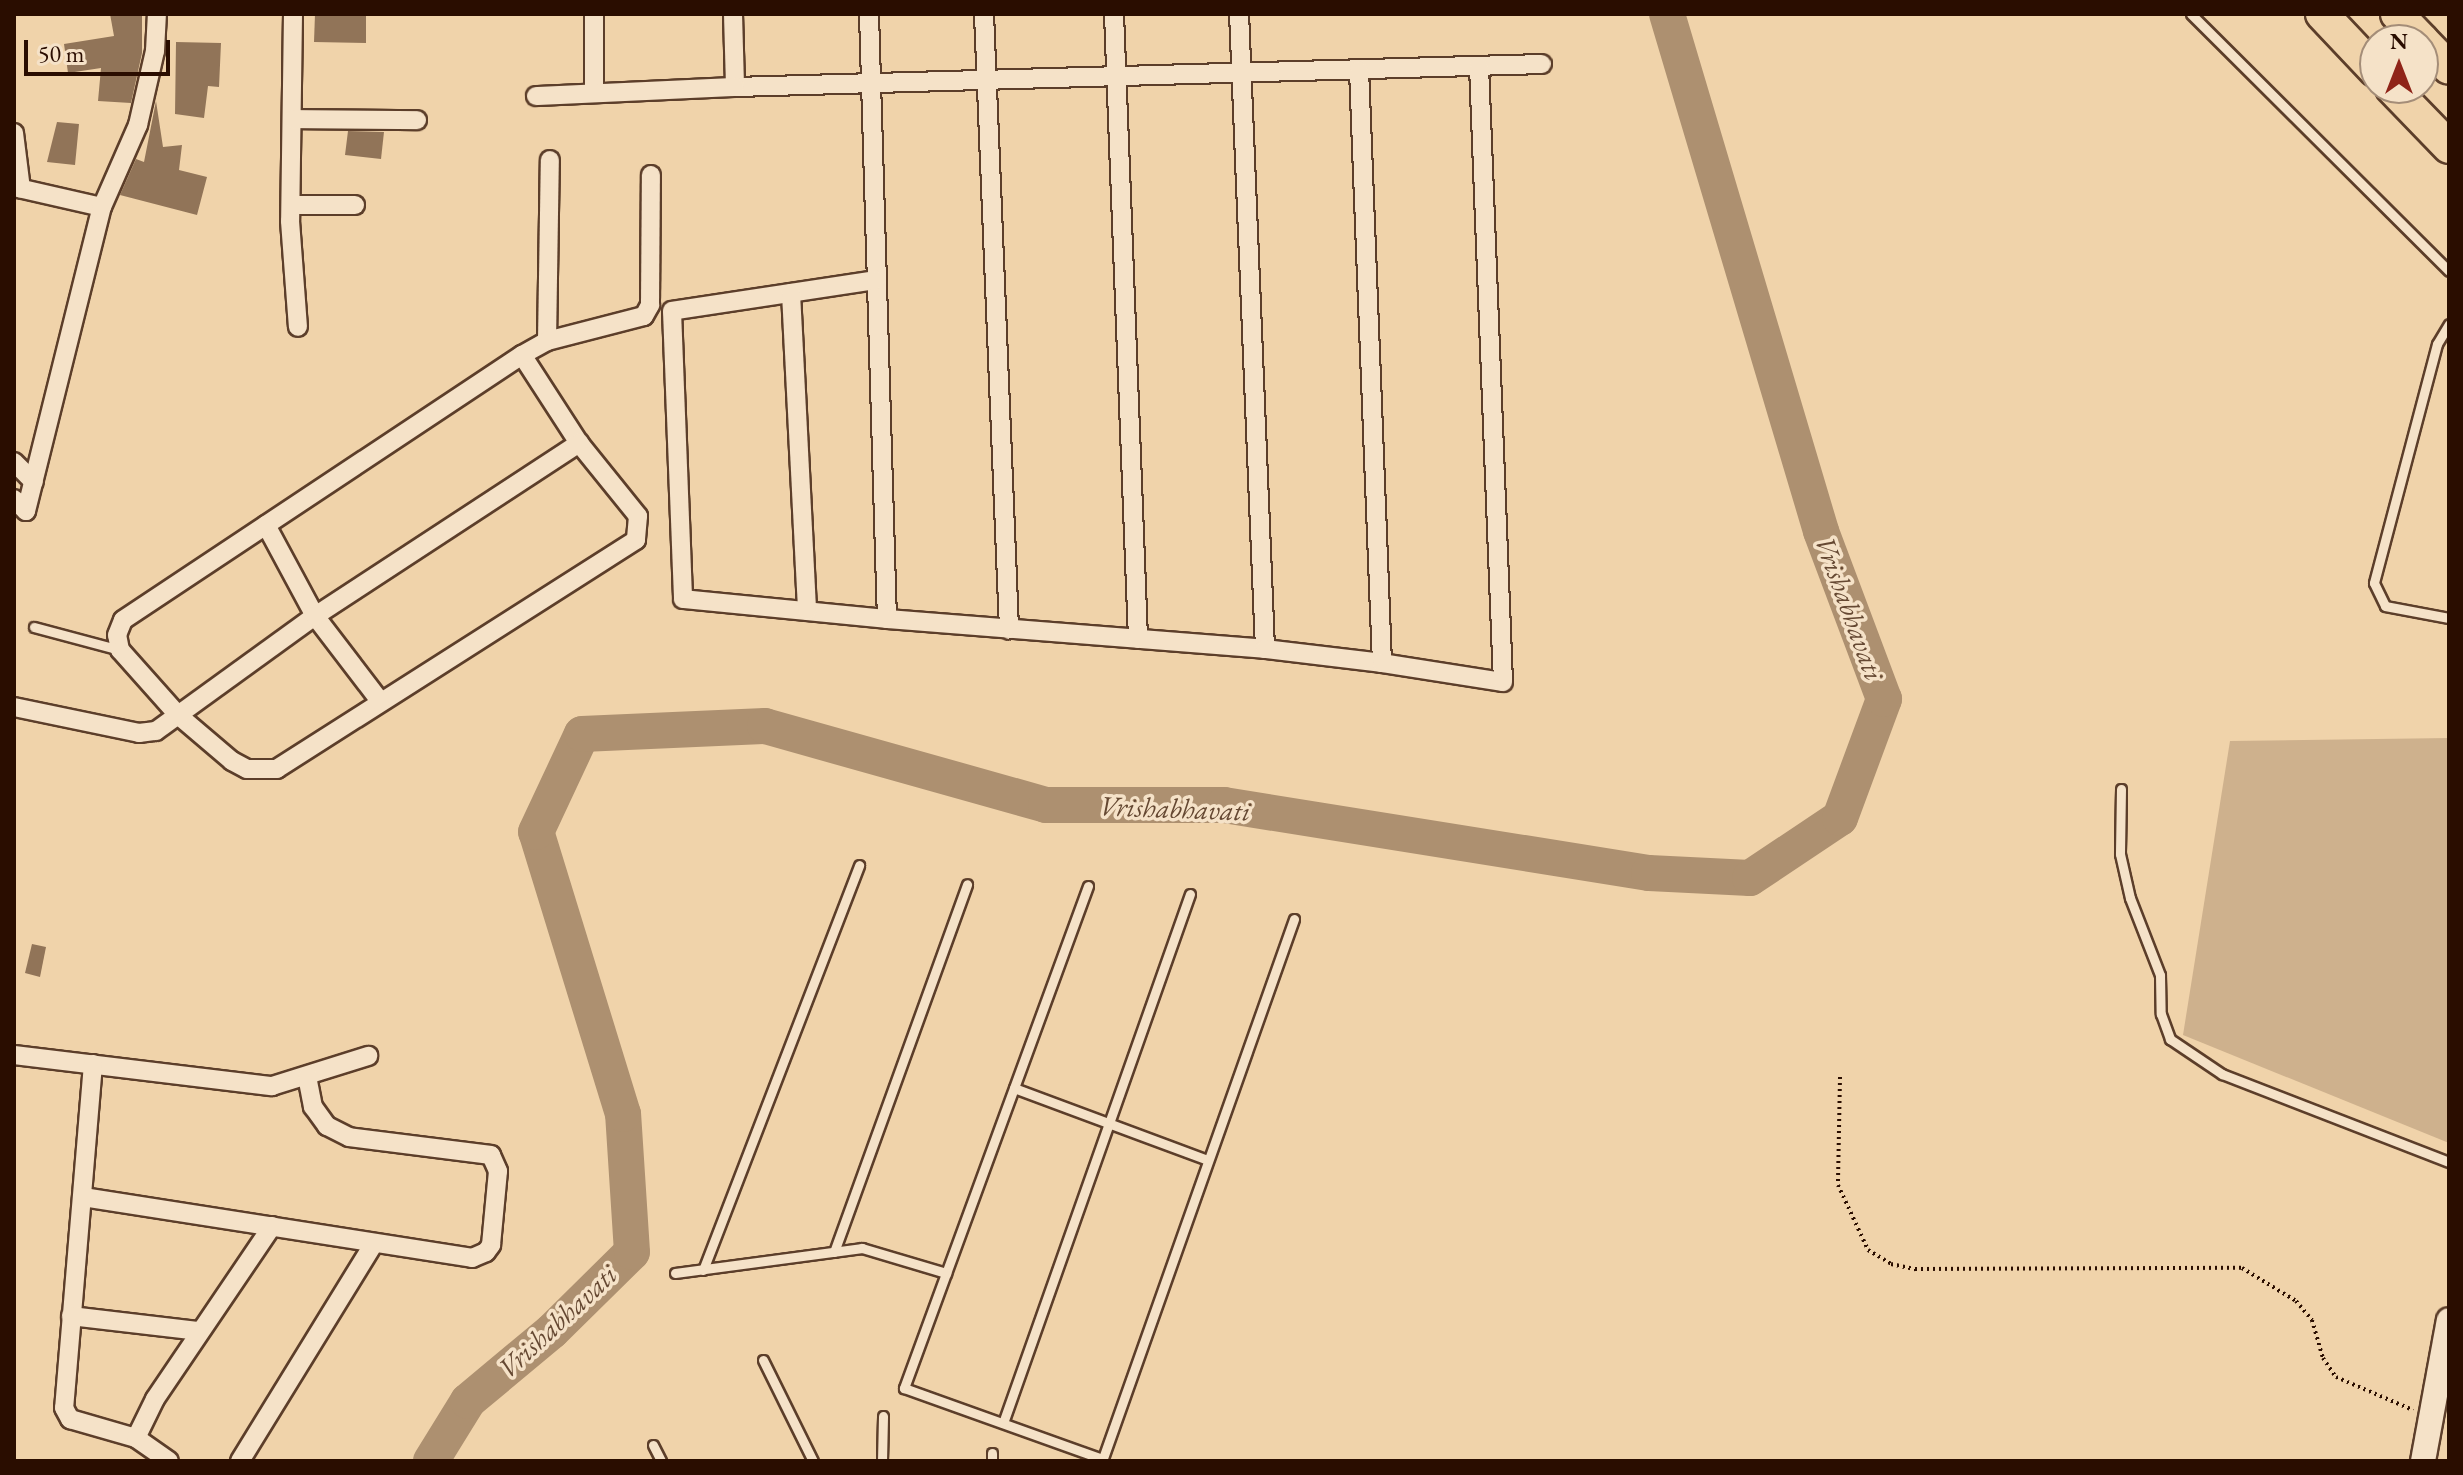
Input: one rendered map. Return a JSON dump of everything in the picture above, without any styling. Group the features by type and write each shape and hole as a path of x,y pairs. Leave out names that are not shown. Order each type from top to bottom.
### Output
{"highway":[{"path":"2322,14 2359,53"},
{"path":"2407,104 2449,147"}],"street":[{"path":"14,499 26,511 102,207 138,125 155,51 157,14"},
{"path":"293,14 291,205 298,327"},
{"path":"594,14 594,93"},
{"path":"733,14 735,87"},
{"path":"869,14 887,619"},
{"path":"984,14 1009,629"},
{"path":"1114,14 1138,639"},
{"path":"1239,14 1265,649"},
{"path":"536,96 735,87 1542,64"},
{"path":"876,280 672,311 683,599 887,619 1265,649 1503,682 1479,66"},
{"path":"1359,70 1382,663"},
{"path":"293,119 417,120"},
{"path":"14,133 18,188 102,207"},
{"path":"547,341 550,160"},
{"path":"522,355 579,443 638,516 636,540 269,771 232,761 178,715 120,650 119,628 129,614 522,355 547,341 627,325 648,311 651,175"},
{"path":"291,205 355,205"},
{"path":"791,293 807,611"},
{"path":"15,710 139,733 156,731 315,616 579,443"},
{"path":"14,462 34,482"},
{"path":"266,525 315,616 380,701"},
{"path":"14,1055 272,1086 368,1056"},
{"path":"93,1064 71,1316 66,1413 136,1438 169,1461"},
{"path":"83,1197 374,1243 480,1256 491,1245 496,1162 485,1152 349,1137 327,1126 313,1107 307,1077"},
{"path":"136,1438 199,1331 272,1226"},
{"path":"240,1461 374,1243"},
{"path":"71,1316 199,1331"},
{"path":"2423,1461 2449,1320"}],"lane":[{"path":"2191,14 2449,271"},
{"path":"2449,324 2437,344 2374,583 2385,606 2449,618"},
{"path":"34,627 120,650"},
{"path":"2121,789 2120,854 2130,898 2160,975 2161,1014 2170,1039 2222,1074 2449,1162"},
{"path":"703,1270 859,865"},
{"path":"834,1252 967,884"},
{"path":"1088,886 904,1388 1102,1460 1294,919"},
{"path":"1003,1423 1190,894"},
{"path":"1014,1088 1208,1160"},
{"path":"675,1273 862,1248 946,1273"},
{"path":"763,1360 813,1461"},
{"path":"882,1461 883,1416"},
{"path":"653,1445 661,1461"}],"path":[{"path":"1840,1077 1838,1185 1868,1250 1891,1264 1915,1269 2242,1268 2268,1280 2305,1311 2336,1377 2356,1390 2430,1416"}],"shaded area":[{"path":"2449,738 2449,1143 2183,1035 2230,741"}],"building":[{"path":"110,14 142,14 142,53 131,103 98,101 101,68 68,73 64,44 114,36"},
{"path":"315,14 366,14 366,43 314,42"},
{"path":"176,42 221,43 219,87 208,86 204,118 175,114"},
{"path":"156,101 163,147 182,145 179,170 207,177 197,215 120,195 136,159 144,162"},
{"path":"57,122 79,124 75,165 47,162"},
{"path":"348,131 384,132 381,159 345,155"},
{"path":"32,944 46,947 40,977 25,973"}],"waterway":[{"name":"Vrishabhavati","path":"431,1461 468,1401 552,1331 632,1252 623,1114 536,832 582,734 765,726 1046,805 1224,805 1649,873 1750,878 1840,818 1884,699 1821,531 1667,14"}]}
